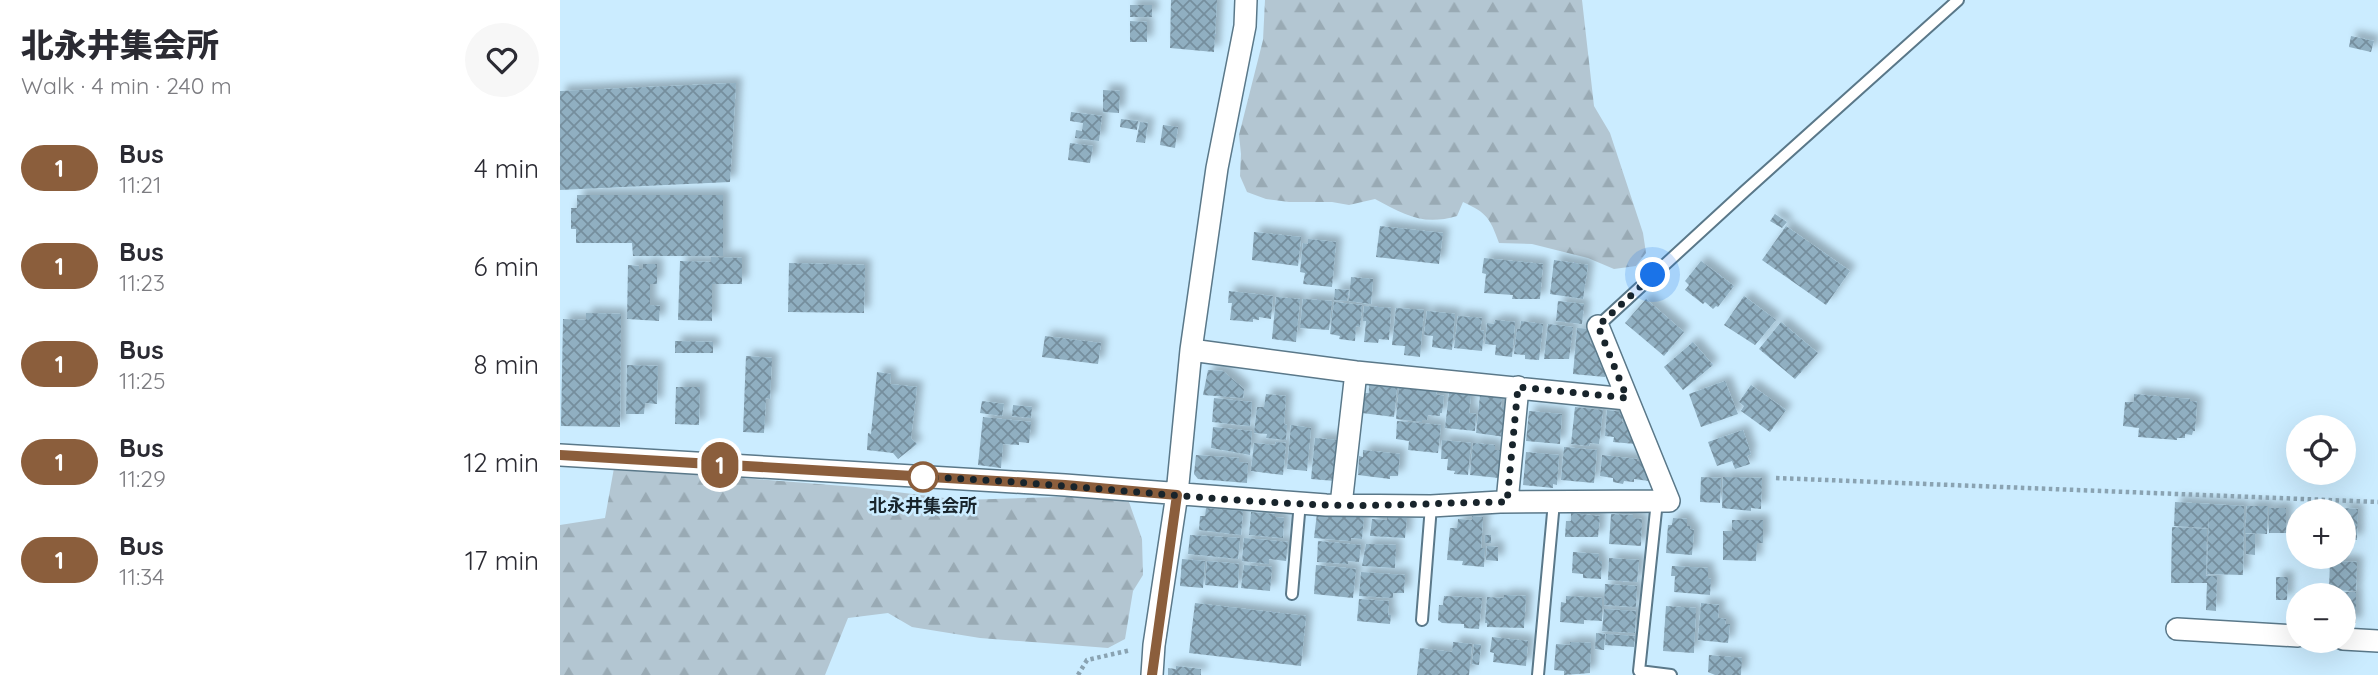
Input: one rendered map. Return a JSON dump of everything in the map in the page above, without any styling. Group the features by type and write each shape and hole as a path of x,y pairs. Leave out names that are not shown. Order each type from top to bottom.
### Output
{"street":[{"path":"1152,675 1154,645 1177,495 1191,350 1217,167 1245,26 1246,0"},
{"path":"560,455 1051,484 1341,505 1432,506 1507,502 1669,501 1598,326"},
{"path":"1191,350 1356,372 1627,398"},
{"path":"1341,505 1356,372"},
{"path":"1507,502 1518,387"},
{"path":"2177,629 2286,635"},
{"path":"2356,640 2378,641"}],"lane":[{"path":"1598,326 1958,0"},
{"path":"1657,501 1639,671 1671,675"},
{"path":"1292,594 1300,502"},
{"path":"1538,675 1555,502"},
{"path":"1422,620 1432,506"}],"path":[{"path":"1776,478 2378,502"},
{"path":"1078,675 1087,660 1154,645"}],"green space":[{"path":"1265,0 1582,0 1594,106 1610,133 1643,233 1646,253 1636,266 1614,269 1588,258 1532,244 1499,243 1487,217 1463,202 1457,216 1434,220 1405,214 1375,199 1349,205 1332,202 1289,202 1266,199 1247,192 1240,176 1239,135 1263,40"},
{"path":"614,468 856,487 961,500 1090,496 1129,502 1142,539 1143,575 1133,591 1125,639 1108,648 980,638 912,627 888,613 848,618 825,675 560,675 560,525 605,518"}],"building":[{"path":"1171,0 1217,0 1214,52 1170,48"},
{"path":"1130,5 1152,5 1152,17 1130,17"},
{"path":"1130,21 1147,22 1147,42 1130,42"},
{"path":"2351,36 2374,41 2371,52 2349,47"},
{"path":"736,83 730,182 560,190 560,91"},
{"path":"1103,90 1120,91 1119,113 1103,112"},
{"path":"1071,112 1102,116 1099,141 1075,138 1076,130 1082,131 1083,123 1070,121"},
{"path":"1121,119 1138,121 1137,130 1120,127"},
{"path":"1140,122 1148,123 1145,143 1136,142"},
{"path":"1163,125 1178,127 1175,148 1160,145"},
{"path":"1070,143 1093,146 1090,163 1068,160"},
{"path":"577,195 723,195 723,256 633,256 632,243 576,243 576,229 571,229 571,208 577,208"},
{"path":"1775,214 1787,222 1782,228 1770,221"},
{"path":"1380,226 1443,233 1439,264 1376,257"},
{"path":"1786,226 1850,271 1826,305 1762,260"},
{"path":"1254,232 1301,237 1298,266 1252,260"},
{"path":"1308,239 1336,242 1332,287 1303,284 1305,273 1300,272 1303,243 1308,244"},
{"path":"711,257 742,258 742,284 712,284 712,321 678,320 680,261 711,262"},
{"path":"1484,258 1543,264 1540,299 1512,299 1513,295 1484,293"},
{"path":"1554,260 1588,265 1583,299 1550,294"},
{"path":"1701,261 1734,286 1718,307 1713,309 1685,290 1689,285 1685,281"},
{"path":"789,263 865,265 864,313 788,312"},
{"path":"643,264 657,264 657,284 650,284 650,305 660,306 659,321 627,319 628,265 643,269"},
{"path":"1351,277 1373,279 1371,304 1349,301"},
{"path":"1335,289 1349,290 1347,301 1334,300"},
{"path":"1229,291 1273,296 1271,319 1259,317 1259,320 1253,319 1253,322 1230,320 1232,303 1228,303"},
{"path":"1744,296 1776,320 1755,345 1724,325"},
{"path":"1276,297 1300,299 1296,342 1272,339"},
{"path":"1303,299 1332,301 1329,330 1300,328"},
{"path":"1646,299 1684,332 1664,356 1625,323"},
{"path":"1558,301 1584,304 1582,324 1556,321"},
{"path":"1334,302 1362,305 1360,327 1356,326 1355,341 1339,339 1340,336 1330,334"},
{"path":"1364,306 1391,308 1389,340 1379,339 1378,343 1364,342"},
{"path":"1396,308 1424,310 1420,357 1404,355 1405,346 1392,345"},
{"path":"1427,311 1455,314 1452,350 1432,347 1433,336 1424,335"},
{"path":"586,313 621,314 620,427 561,426 563,319 586,320"},
{"path":"1458,316 1482,318 1482,351 1454,348"},
{"path":"1495,320 1515,322 1512,357 1495,355 1496,345 1485,344 1487,323 1494,324"},
{"path":"1521,321 1543,324 1539,360 1525,359 1525,355 1514,354 1517,329 1520,329"},
{"path":"1781,322 1818,353 1795,379 1759,349"},
{"path":"1548,324 1573,327 1569,359 1544,359"},
{"path":"1577,328 1592,329 1590,343 1602,344 1607,359 1605,377 1573,374"},
{"path":"1045,336 1101,343 1098,364 1042,357"},
{"path":"675,341 713,342 713,353 675,353"},
{"path":"1693,342 1713,365 1683,390 1664,367"},
{"path":"746,356 772,358 770,399 766,398 764,433 743,432"},
{"path":"627,365 658,366 657,404 645,403 644,414 626,414"},
{"path":"1208,370 1223,371 1244,389 1243,398 1203,395"},
{"path":"877,372 891,374 890,384 917,387 911,438 917,444 898,459 893,453 867,450"},
{"path":"1725,381 1738,414 1701,427 1689,394"},
{"path":"1369,385 1397,388 1394,417 1362,413 1364,393 1369,393"},
{"path":"1751,385 1786,410 1770,432 1741,411 1744,406 1739,402"},
{"path":"676,387 700,387 699,425 675,424"},
{"path":"1399,387 1437,390 1436,394 1444,396 1442,413 1440,416 1428,415 1427,420 1422,422 1396,419"},
{"path":"1449,393 1471,395 1469,413 1476,414 1475,431 1445,428"},
{"path":"1266,394 1286,396 1286,440 1266,438 1267,434 1254,433 1257,407 1264,407"},
{"path":"2134,394 2197,402 2195,431 2192,435 2185,434 2185,438 2177,440 2138,437 2139,428 2123,426 2125,402 2134,402"},
{"path":"1480,395 1502,397 1501,407 1508,407 1505,437 1476,433"},
{"path":"1214,398 1252,402 1250,426 1212,422"},
{"path":"982,401 1004,404 1002,416 980,413"},
{"path":"1013,405 1032,407 1031,418 1012,416"},
{"path":"1575,407 1603,410 1599,444 1571,444"},
{"path":"1607,410 1623,412 1622,422 1632,423 1636,432 1635,444 1613,442 1614,437 1605,436"},
{"path":"1529,411 1562,414 1560,444 1526,441"},
{"path":"983,417 1031,422 1029,443 1003,444 1001,468 978,465"},
{"path":"1397,421 1441,425 1438,453 1408,450 1409,441 1396,439"},
{"path":"1291,425 1311,428 1307,471 1287,469"},
{"path":"1213,427 1252,431 1250,455 1211,448"},
{"path":"1743,430 1751,454 1747,456 1750,464 1735,469 1732,461 1717,466 1708,442"},
{"path":"1315,438 1339,440 1335,481 1311,479"},
{"path":"1442,440 1471,443 1468,475 1454,474 1455,471 1447,470 1448,459 1441,459"},
{"path":"1276,442 1286,443 1283,475 1251,471 1254,443 1275,445"},
{"path":"1473,443 1495,445 1495,450 1502,450 1499,478 1470,475"},
{"path":"1564,447 1597,450 1594,483 1561,480"},
{"path":"1363,450 1400,454 1398,476 1390,476 1390,479 1358,475 1359,456 1363,457"},
{"path":"1526,452 1559,455 1557,485 1553,484 1553,488 1523,485"},
{"path":"1196,455 1239,458 1239,462 1248,463 1247,483 1198,479 1194,474"},
{"path":"1602,455 1647,462 1653,476 1649,481 1634,479 1634,482 1624,481 1623,484 1613,482 1613,478 1600,476"},
{"path":"1701,477 1721,478 1720,503 1700,502"},
{"path":"1723,477 1762,478 1761,509 1751,508 1751,511 1722,508"},
{"path":"2175,502 2244,506 2243,575 2207,574 2209,514 2208,528 2174,526"},
{"path":"2247,506 2268,506 2267,534 2245,533"},
{"path":"1206,508 1243,511 1241,535 1199,530 1200,516 1205,516"},
{"path":"2269,508 2286,508 2286,533 2269,533"},
{"path":"2356,509 2358,509 2356,540"},
{"path":"1251,512 1275,514 1275,517 1284,518 1283,538 1249,535"},
{"path":"1317,513 1364,517 1362,539 1351,538 1351,541 1314,538"},
{"path":"1571,513 1600,516 1598,537 1565,537 1566,521 1571,521"},
{"path":"1611,514 1633,515 1633,518 1642,519 1641,546 1609,544"},
{"path":"1387,516 1407,518 1405,538 1370,536 1372,519 1387,520"},
{"path":"1472,516 1483,517 1481,548 1485,548 1484,567 1462,565 1463,561 1447,560 1450,528 1457,528 1458,519 1472,520"},
{"path":"1673,518 1687,519 1687,526 1694,530 1692,555 1666,553 1668,525 1672,525"},
{"path":"1732,520 1763,520 1763,543 1757,543 1756,561 1723,560 1723,531 1732,531"},
{"path":"2172,527 2207,529 2206,576 2217,576 2216,611 2206,610 2207,583 2171,583"},
{"path":"2246,534 2255,534 2255,555 2246,554"},
{"path":"1190,535 1240,538 1238,559 1188,554"},
{"path":"1485,535 1491,535 1491,543 1485,543"},
{"path":"1244,538 1288,542 1286,561 1269,559 1269,564 1242,561"},
{"path":"1318,541 1361,545 1359,562 1317,562"},
{"path":"1366,544 1396,545 1395,568 1362,566"},
{"path":"1487,546 1498,547 1498,561 1486,560"},
{"path":"1573,552 1599,554 1598,561 1602,561 1601,579 1583,578 1583,574 1572,573"},
{"path":"1609,558 1639,560 1637,582 1608,580"},
{"path":"1182,559 1205,561 1203,588 1180,586"},
{"path":"1207,561 1239,564 1238,588 1205,585"},
{"path":"2357,562 2356,591 2356,583 2329,583 2330,569 2356,569"},
{"path":"1244,565 1272,567 1270,591 1241,588"},
{"path":"1316,565 1356,569 1353,598 1314,594"},
{"path":"1672,566 1708,568 1708,578 1711,579 1710,595 1674,592 1675,576 1671,576"},
{"path":"1361,572 1405,575 1404,593 1393,593 1393,598 1359,596"},
{"path":"2276,577 2288,577 2286,600 2276,600"},
{"path":"1605,584 1637,586 1636,607 1604,605"},
{"path":"1504,595 1526,596 1524,628 1487,627 1487,597 1504,598"},
{"path":"1444,596 1482,598 1479,629 1464,628 1464,624 1442,623 1438,620 1439,605 1443,605"},
{"path":"1566,596 1602,598 1602,621 1584,620 1584,624 1560,622 1561,602 1566,603"},
{"path":"1359,599 1389,601 1390,624 1357,621"},
{"path":"1195,603 1306,616 1301,666 1189,653"},
{"path":"1701,603 1719,605 1718,618 1726,619 1725,624 1730,624 1728,643 1698,640"},
{"path":"1666,606 1696,608 1694,653 1663,651"},
{"path":"1604,609 1636,611 1635,633 1602,631"},
{"path":"1596,633 1605,634 1604,650 1595,649"},
{"path":"1606,634 1635,636 1634,647 1605,645"},
{"path":"1492,637 1528,641 1526,666 1493,662 1494,653 1490,652"},
{"path":"1453,642 1472,644 1469,675 1417,675 1420,648 1452,652"},
{"path":"1570,642 1591,643 1590,673 1564,675 1564,671 1554,670 1556,644 1570,645"},
{"path":"1474,644 1481,645 1479,665 1472,664"},
{"path":"1709,655 1742,658 1741,675 1715,675 1708,672"},
{"path":"1176,666 1201,669 1201,675 1168,675 1168,668 1176,669"}],"bus line":[{"name":"1","path":"560,455 1065,485 1177,495 1154,645 1152,675"}],"place":[{"name":"北永井集会所","path":"923,477"}],"route":[{"path":"923,477 1326,505 1432,506 1507,502 1518,387 1627,398 1598,326 1653,275"}]}
